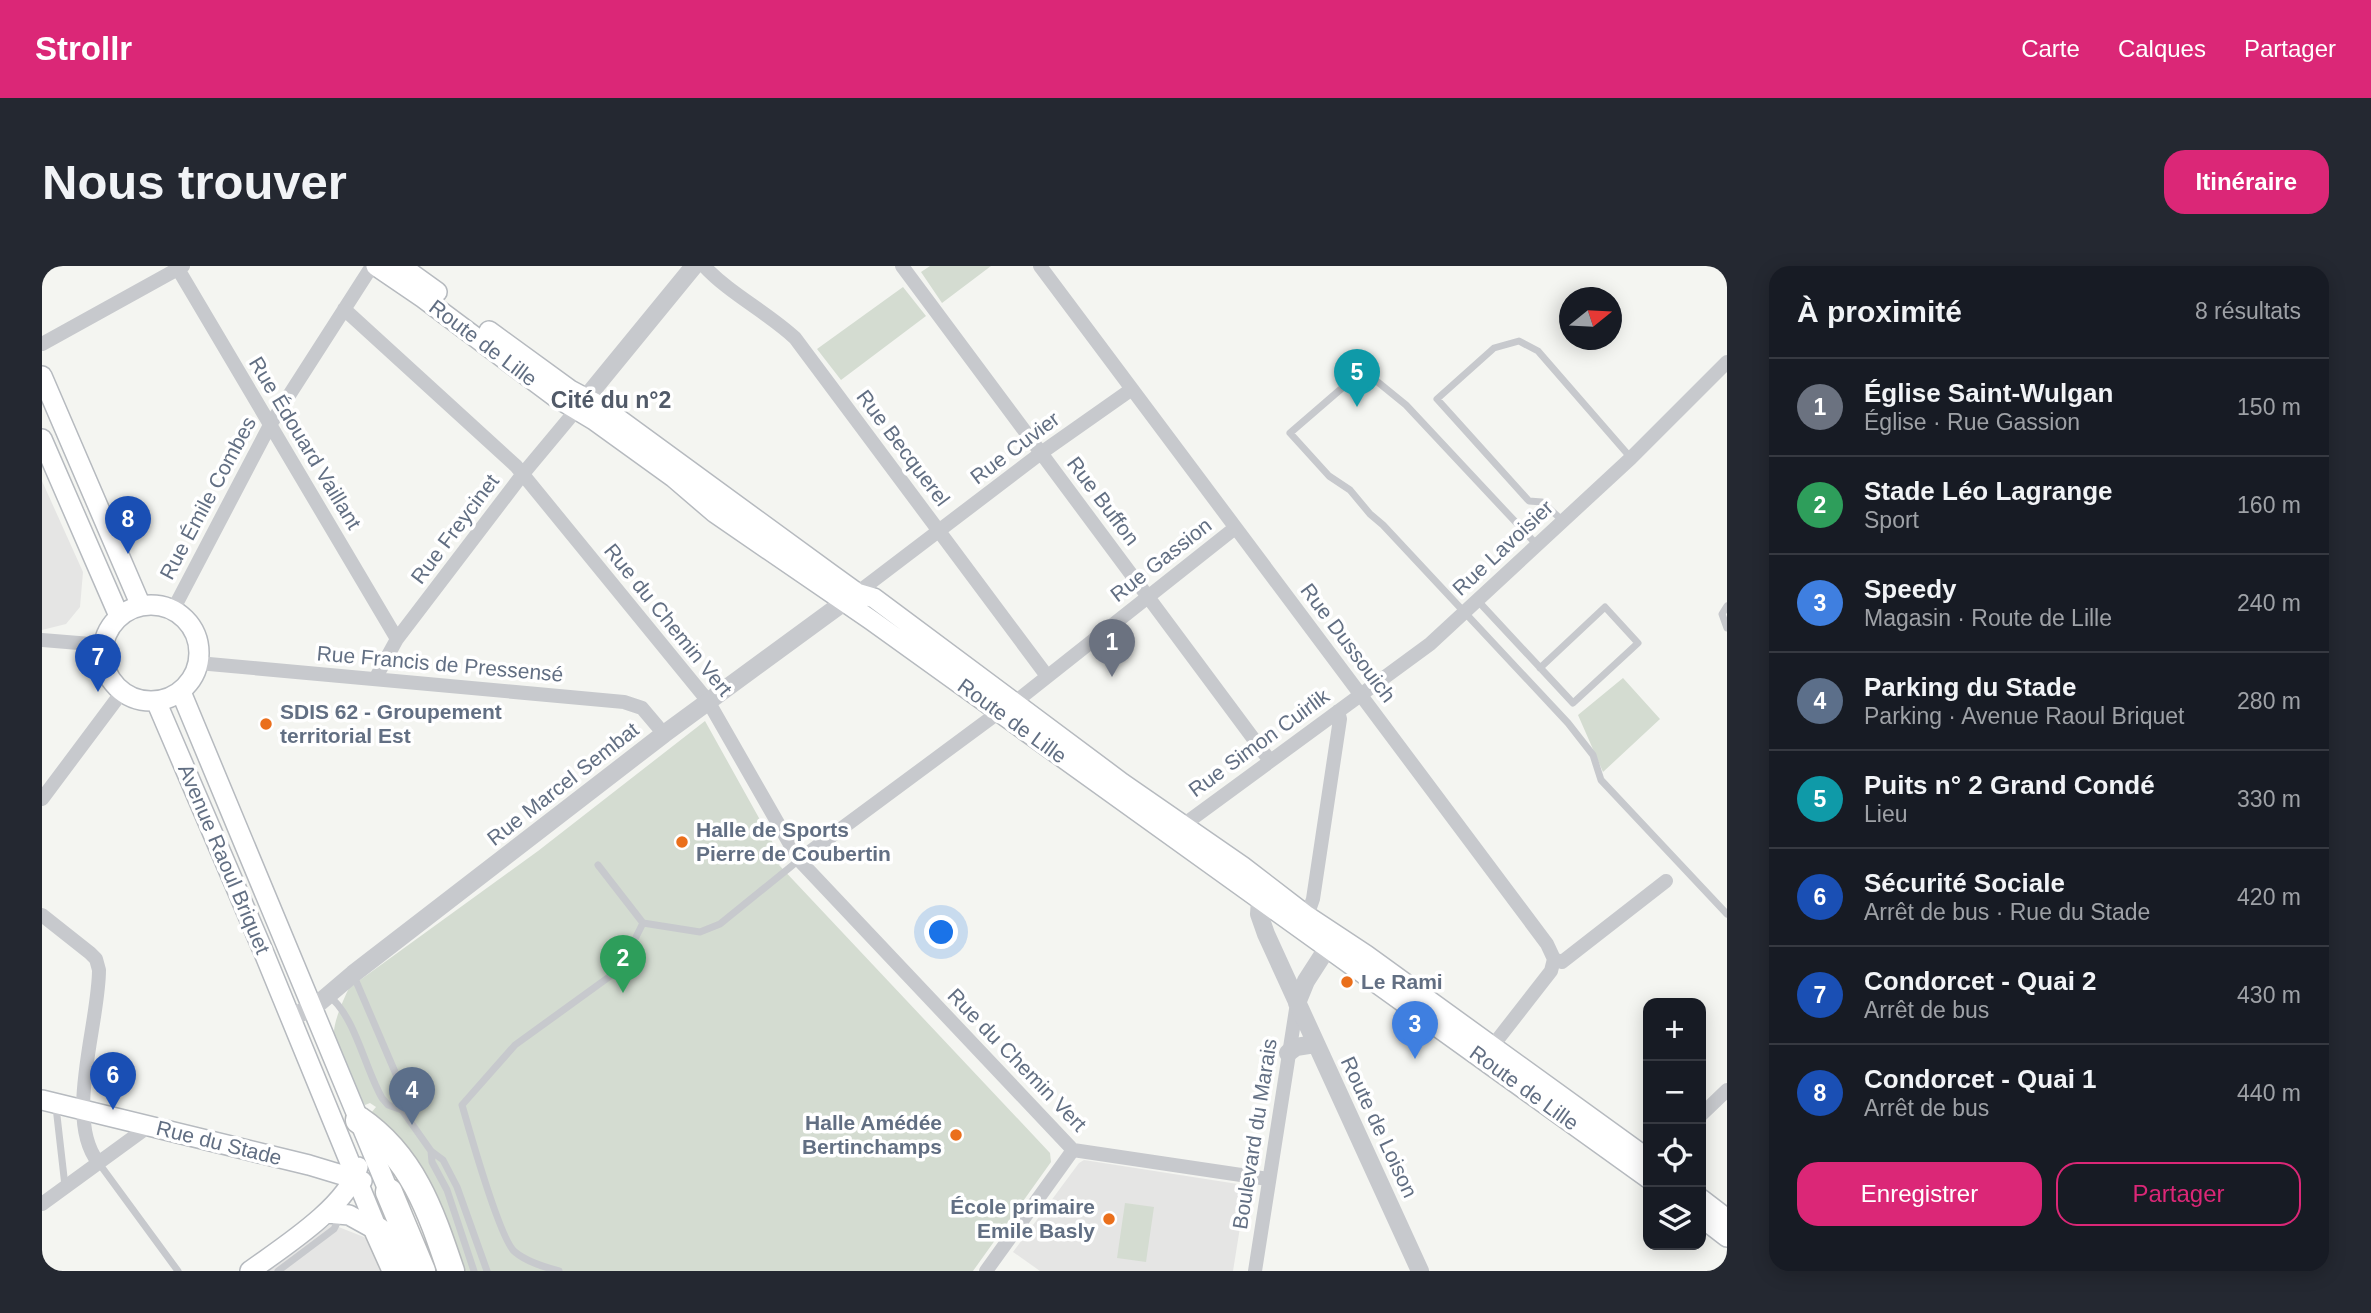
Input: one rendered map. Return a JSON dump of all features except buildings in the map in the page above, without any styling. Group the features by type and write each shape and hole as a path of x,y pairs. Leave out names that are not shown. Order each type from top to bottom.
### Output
{"highway":[{"path":"363,1128 372,1128 412,1173 438,1232 451,1271"},
{"path":"389,1192 424,1215 438,1232"},
{"path":"389,1192 422,1271"},
{"path":"378,1231 396,1271"}],"main road":[{"name":"Route de Lille","path":"374,266 423,298 554,396 602,407 724,508 1006,708 1066,761 1491,1048 1632,1147 1643,1163"},
{"name":"Route de Lille","path":"401,266 581,404"},
{"path":"42,376 141,606"},
{"path":"42,439 119,616"},
{"path":"152,605 173,610 191,627 197,638 198,663 195,674 181,692 156,702 132,698 113,683 106,671 103,645 112,625 119,616 141,606 152,605"},
{"name":"Avenue Raoul Briquet","path":"181,692 287,942 321,1002 363,1128 389,1192"},
{"name":"Avenue Raoul Briquet","path":"156,702 264,953 378,1231"},
{"name":"Route de Lille","path":"1006,708 1045,726 1182,826 1270,898 1307,916 1332,941 1643,1166"},
{"name":"Rue du Stade","path":"49,1101 356,1178 389,1192"},
{"path":"250,1271 336,1208 356,1178 363,1128"},
{"path":"1706,1203 1727,1219"},
{"path":"336,1208 378,1231"},
{"path":"1706,1221 1727,1237"}],"street":[{"name":"Rue Émile Combes","path":"173,610 270,425 374,266"},
{"path":"581,404 694,266"},
{"name":"Rue Becquerel","path":"704,266 795,338 1047,676"},
{"name":"Rue Buffon","path":"902,266 1270,761"},
{"name":"Rue Dussouich","path":"1040,266 1547,944 1554,959"},
{"path":"42,344 180,267"},
{"name":"Rue Édouard Vaillant","path":"180,267 397,639"},
{"name":"Rue du Chemin Vert","path":"344,310 516,466 708,701 799,860 1073,1150 1268,1179"},
{"name":"Rue Lavoisier","path":"1361,695 1430,643 1465,612 1631,458 1727,362"},
{"name":"Rue Cuvier","path":"856,600 939,531 1041,453 1132,389"},
{"name":"Rue Freycinet","path":"375,679 397,639 522,475 581,404"},
{"name":"Rue Gassion","path":"799,860 1006,708 1235,528"},
{"name":"Rue Marcel Sembat","path":"321,1002 353,974 664,734 856,600"},
{"path":"42,640 103,645"},
{"name":"Rue Francis de Pressensé","path":"198,663 632,704 642,708 664,734"},
{"path":"42,799 122,692"},
{"name":"Rue Simon Cuirlik","path":"1182,826 1361,695"},
{"path":"1307,916 1312,899 1340,719 1338,711"},
{"path":"1491,1048 1551,971 1554,959 1562,962 1666,881"},
{"name":"Route de Loison","path":"1270,898 1259,914 1266,934 1420,1271"},
{"path":"42,915 90,953 96,959 99,970 82,1109 90,1152 98,1163"},
{"path":"1297,1003 1306,981 1332,941"},
{"path":"290,1017 321,1002"},
{"name":"Boulevard du Marais","path":"1255,1271 1297,1003"},
{"path":"1288,1053 1296,1047 1315,1044"},
{"path":"1706,1110 1727,1090"},
{"path":"42,1204 149,1126"},
{"path":"986,1271 1073,1150"}],"lane":[{"path":"389,266 581,404"},
{"path":"1563,521 1542,502 1529,501 1437,399 1494,348 1518,341 1538,351 1631,458"},
{"path":"1537,545 1406,405 1363,370 1290,433 1329,476 1350,490 1370,514 1383,524 1568,723 1593,755 1601,780 1727,914"},
{"path":"1477,600 1540,668 1573,703 1638,643 1605,607 1540,668"},
{"path":"1727,606 1722,614 1727,628"},
{"path":"891,623 1020,717 1032,724 1045,726"},
{"path":"598,865 643,923 700,932 720,924 799,860"},
{"path":"559,1271 540,1266 512,1251 491,1201 462,1105 516,1045 620,969 643,923"},
{"path":"1332,941 1609,1140 1632,1147"},
{"path":"264,953 287,942"},
{"path":"353,974 401,1086 402,1110 452,1175 487,1271"},
{"path":"321,1002 335,1001 349,1021 382,1098 388,1105 402,1110"},
{"path":"49,1101 65,1187"},
{"path":"431,1151 432,1162 447,1190 474,1271"},
{"path":"98,1163 178,1271"},
{"path":"278,1271 334,1229 336,1208"}],"shaded area":[{"path":"930,266 991,266 942,303 921,272"},
{"path":"903,287 926,316 841,380 817,349"},
{"path":"42,481 83,572 80,607 66,624 42,630"},
{"path":"1623,678 1660,719 1603,772 1578,715"},
{"path":"705,721 783,861 779,865 1050,1153 1051,1162 973,1271 459,1271 371,1113 376,1107 370,1103 365,1105 357,1091 334,1034 337,1017 349,988 538,851"},
{"name":"École primaire Emile Basly","path":"1084,1160 1244,1185 1246,1190 1233,1271 1040,1271 1013,1252 1079,1163"},
{"path":"1125,1203 1154,1207 1146,1262 1117,1258"},
{"path":"331,1224 369,1239 384,1271 267,1271"}],"place":[{"name":"Puits n° 2 Grand Condé","path":"1357,407"},
{"name":"Condorcet - Quai 1","path":"128,554"},
{"name":"Église Saint-Wulgan","path":"1112,677"},
{"name":"Condorcet - Quai 2","path":"98,692"},
{"name":"SDIS 62 - Groupement territorial Est","path":"266,724"},
{"name":"Halle de Sports Pierre de Coubertin","path":"682,842"},
{"name":"Le Rami","path":"1347,982"},
{"name":"Stade Léo Lagrange","path":"623,993"},
{"name":"Speedy","path":"1415,1059"},
{"name":"Sécurité Sociale","path":"113,1110"},
{"name":"Parking du Stade","path":"412,1125"},
{"name":"Halle Amédée Bertinchamps","path":"956,1135"},
{"name":"École primaire Emile Basly","path":"1109,1219"}],"district":[{"name":"Cité du n°2","path":"611,400"}]}
